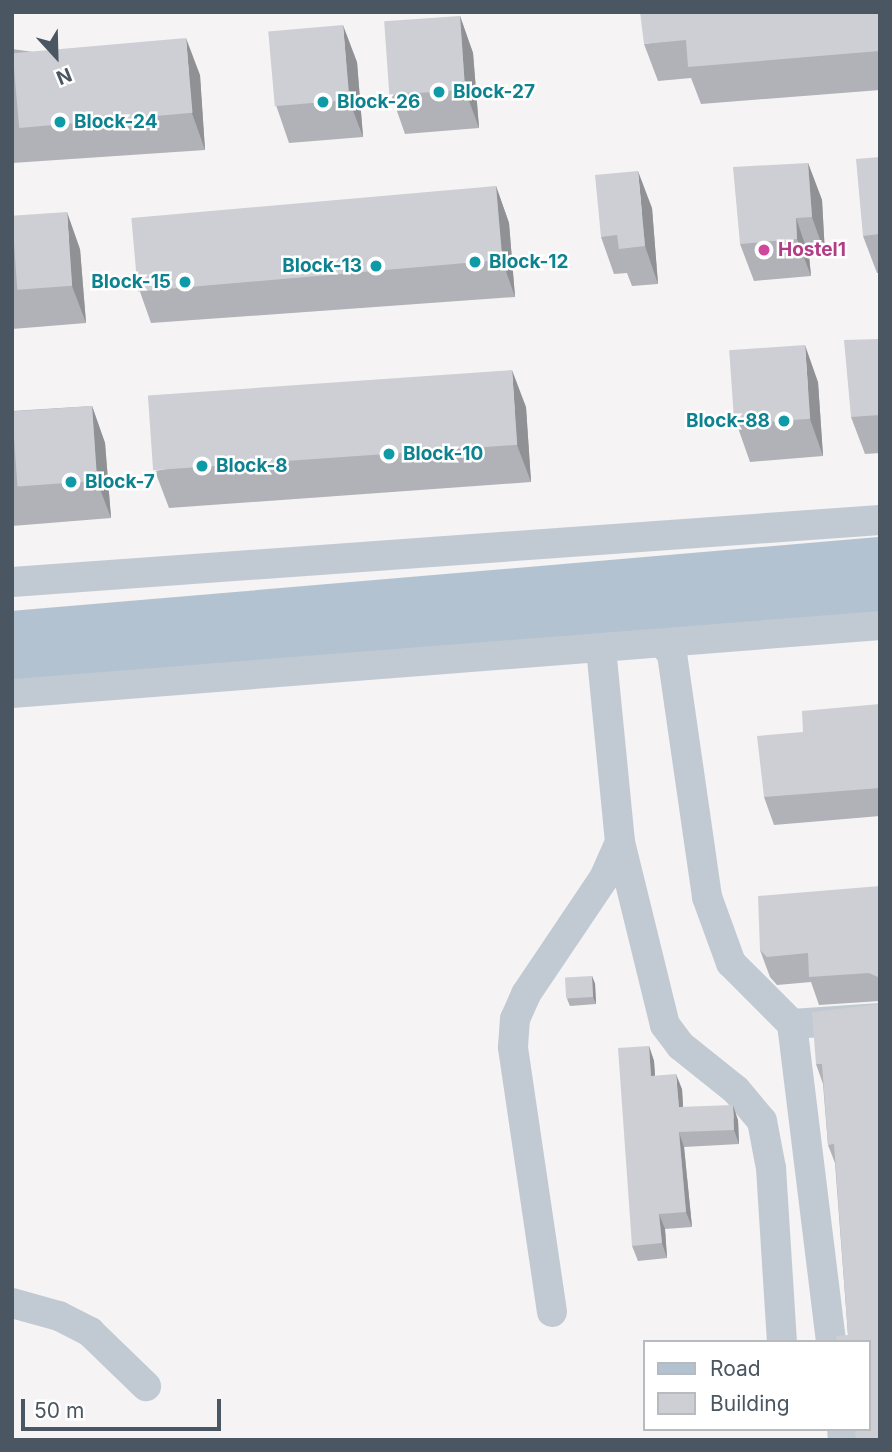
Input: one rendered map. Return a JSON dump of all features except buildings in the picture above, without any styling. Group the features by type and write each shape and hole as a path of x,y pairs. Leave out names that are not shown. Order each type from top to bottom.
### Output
{"main road":[{"path":"12,629 880,556"},
{"path":"12,660 608,623 880,592"}],"street":[{"path":"12,582 880,520"},
{"path":"608,623 620,842 665,1026 681,1046 736,1090 762,1121 771,1168 782,1340"},
{"path":"12,693 608,623 662,642 880,625"},
{"path":"662,642 672,654 707,897 718,934 746,982 792,1024 831,1340"},
{"path":"552,1312 513,1047 515,1018 526,994 604,878 620,842"},
{"path":"792,1024 880,1018"},
{"path":"12,1303 59,1316 90,1332 146,1386"}],"place":[{"name":"Block-27","path":"439,92"},
{"name":"Block-26","path":"323,102"},
{"name":"Block-24","path":"60,122"},
{"name":"Hostel1","path":"764,250"},
{"name":"Block-12","path":"475,262"},
{"name":"Block-13","path":"376,266"},
{"name":"Block-15","path":"185,282"},
{"name":"Block-88","path":"784,421"},
{"name":"Block-10","path":"389,454"},
{"name":"Block-8","path":"202,466"},
{"name":"Block-7","path":"71,482"}]}
